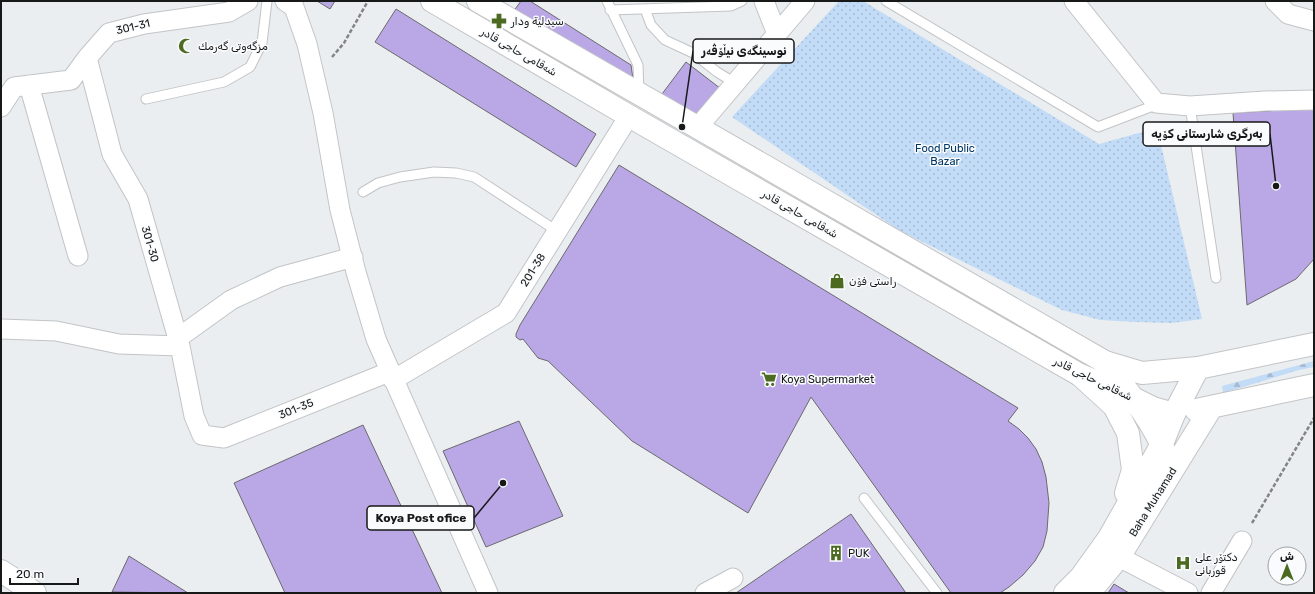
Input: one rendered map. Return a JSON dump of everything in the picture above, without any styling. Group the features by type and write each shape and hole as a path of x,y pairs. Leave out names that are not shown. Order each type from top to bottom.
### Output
{"main road":[{"name":"شەقامی حاجی قادر","path":"432,1 1080,375 1153,408 1174,414"},
{"name":"شەقامی حاجی قادر","path":"478,1 1105,362 1142,373 1198,368 1314,344"},
{"path":"1105,362 1133,398 1162,444 1172,473"},
{"path":"1065,593 1081,577 1109,538 1162,444 1174,414 1198,368"},
{"path":"1080,375 1114,406 1128,433 1133,470 1113,530"},
{"path":"1174,414 1314,390"},
{"name":"Baha Muhamad","path":"1089,593 1119,557 1211,408"},
{"path":"1,571 35,593"}],"street":[{"name":"301-31","path":"15,83 71,80 87,58 109,33 144,24 229,12 248,1"},
{"path":"285,1 294,7 307,44 323,113 340,210 376,339 391,376 488,593"},
{"path":"764,1 777,34"},
{"path":"698,127 805,1"},
{"path":"1074,1 1156,103 1190,106 1265,100 1314,100"},
{"path":"1275,1 1288,14 1314,21"},
{"name":"301-30","path":"87,58 112,154 138,199 179,342 194,416 202,435"},
{"path":"1,107 15,83"},
{"path":"15,83 78,256"},
{"name":"201-38","path":"391,376 506,312 630,116"},
{"path":"1,328 56,331 119,344 179,342 230,300 280,277 353,257"},
{"name":"301-35","path":"202,435 224,438 391,376"},
{"path":"1211,593 1242,541"},
{"path":"1119,557 1188,593"},
{"path":"705,593 733,578"}],"lane":[{"path":"146,99 224,82 250,67 262,43 267,1"},
{"path":"609,6 645,9 730,6 742,1"},
{"path":"886,1 1098,126 1160,104"},
{"path":"609,6 638,65 639,94"},
{"path":"645,9 651,25 665,40 693,53 717,72 735,83"},
{"path":"1190,106 1216,278"},
{"path":"363,192 378,183 400,177 434,172 456,173 474,178 557,231"},
{"path":"864,498 937,593"}],"path":[{"path":"313,70 327,62 344,43 368,1"},
{"path":"1242,541 1314,418"}],"green space":[{"name":"Food Public Bazar","path":"839,1 863,1 1099,144 1157,128 1202,319 1172,323 1100,320 1062,310 900,231 732,117"},
{"path":"1314,361 1314,367 1299,370 1223,393 1222,386"}],"building":[{"path":"317,1 335,1 330,9"},
{"path":"521,1 530,1 631,65 634,85 513,12"},
{"path":"396,9 596,134 576,167 375,42"},
{"path":"686,62 725,92 698,121 659,98"},
{"path":"1314,108 1314,259 1296,279 1247,305 1233,113"},
{"name":"Koya Supermarket","path":"619,165 1018,408 1008,421 1028,438 1036,449 1042,462 1046,477 1049,503 1047,531 1043,547 1035,561 1023,575 1000,593 951,593 811,397 748,513 632,441 548,361 538,358 523,339 520,340 516,337 520,325"},
{"path":"519,421 563,516 486,547 443,451"},
{"path":"363,425 442,593 285,593 234,483"},
{"name":"PUK","path":"851,514 906,593 736,593"},
{"path":"129,556 188,593 112,592"},
{"path":"1114,584 1129,593 1108,593"}],"place":[{"name":"سيدلية ودار","path":"499,21"},
{"name":"مزگه‌وتی گه‌رمك","path":"186,46"},
{"name":"نوسینگەی نیڵۆڤەر","path":"682,127"},
{"name":"به‌رگری شارستانی كۆیه‌","path":"1276,186"},
{"name":"راستى فۆن","path":"837,281"},
{"name":"Koya Supermarket","path":"769,379"},
{"name":"Koya Post ofice","path":"503,483"},
{"name":"PUK","path":"836,553"},
{"name":"دكتۆر علی قوربانی","path":"1183,563"}]}
